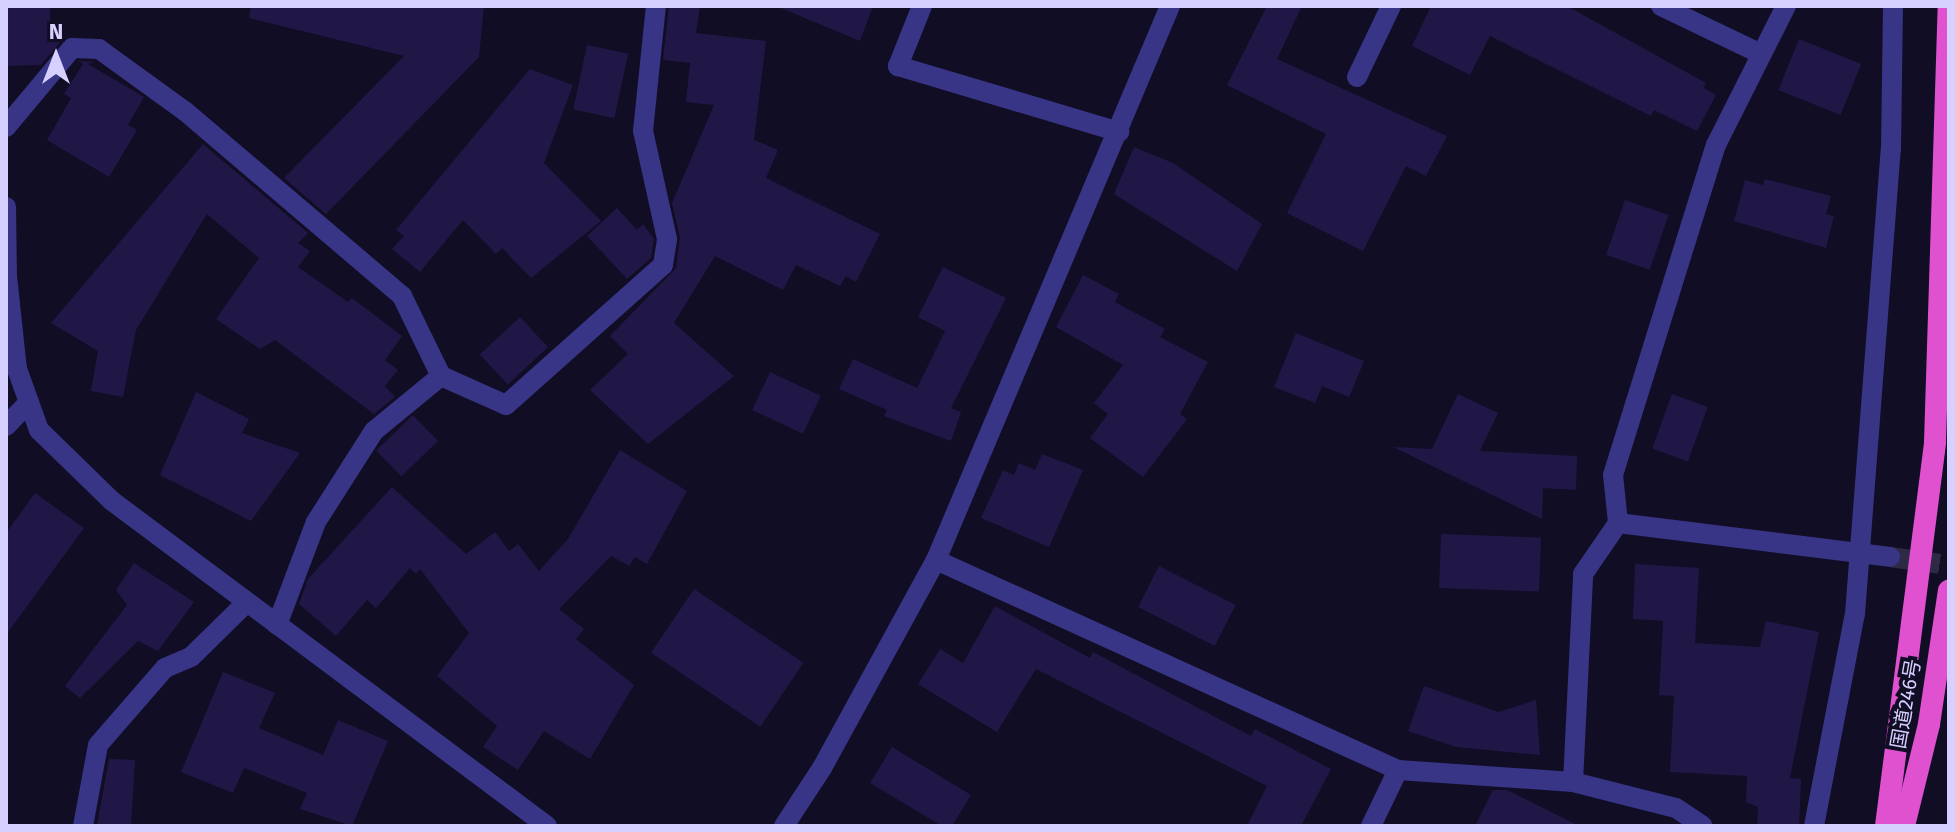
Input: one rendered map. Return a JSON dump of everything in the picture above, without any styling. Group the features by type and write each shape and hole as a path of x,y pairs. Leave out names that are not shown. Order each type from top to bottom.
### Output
{"highway":[{"path":"1886,826 1935,442 1949,6"},
{"name":"国道246号","path":"1904,826 1929,724 1949,590"}],"street":[{"path":"6,127 72,48 99,49 186,112 402,296 441,376 506,405 663,265 667,239 643,131 656,6"},
{"path":"922,6 898,66 1119,132"},
{"path":"784,826 822,768 936,560 1170,6"},
{"path":"1357,77 1391,6"},
{"path":"1661,6 1761,54"},
{"path":"1573,782 1583,574 1618,523 1613,475 1716,145 1786,6"},
{"path":"1814,826 1817,787 1855,614 1891,149 1893,6"},
{"path":"6,207 7,276 17,369 39,430 112,501 547,826"},
{"path":"277,625 316,522 374,431 441,376"},
{"path":"6,426 10,416 29,402"},
{"path":"1618,523 1890,557"},
{"path":"936,560 1398,770 1573,782 1676,808 1703,826"},
{"path":"83,826 98,745 165,668 191,657 246,603"},
{"path":"1371,826 1398,770"}],"building":[{"path":"6,6 50,6 50,34 62,40 41,65 6,66"},
{"path":"251,6 484,6 479,57 326,214 284,178 404,56 249,18"},
{"path":"669,6 700,6 696,33 766,41 754,140 778,150 766,178 880,234 856,282 846,276 840,286 796,265 783,290 715,256 674,323 734,376 648,444 590,390 628,354 610,336 676,268 680,237 672,203 714,105 686,102 690,63 663,60"},
{"path":"776,6 873,6 860,41"},
{"path":"1267,6 1302,6 1277,59 1447,136 1426,176 1406,166 1363,251 1287,213 1326,134 1227,85"},
{"path":"1431,6 1567,6 1706,83 1704,88 1716,95 1697,131 1654,110 1651,116 1490,36 1470,75 1412,46"},
{"path":"1799,39 1861,64 1841,115 1778,90"},
{"path":"587,45 628,54 614,118 573,110"},
{"path":"78,61 95,62 88,64 144,97 128,125 137,130 109,177 47,140 71,98 64,94 83,64"},
{"path":"530,69 573,85 544,163 601,221 531,278 502,248 496,254 463,220 420,272 392,249 404,236 396,230"},
{"path":"203,144 308,233 298,243 310,251 298,267 348,302 352,298 402,336 385,360 398,370 385,386 395,397 374,414 275,340 260,349 216,319 259,258 207,214 136,330 123,397 91,391 98,351 51,323"},
{"path":"1134,147 1173,163 1262,224 1237,271 1114,194"},
{"path":"1765,179 1831,196 1826,214 1834,216 1826,248 1734,221 1745,180 1763,185"},
{"path":"1625,200 1668,215 1650,270 1606,255"},
{"path":"617,208 637,230 643,224 654,239 651,258 627,279 587,236"},
{"path":"943,267 1006,298 951,408 961,412 951,441 884,416 887,410 839,389 853,359 917,388 945,331 918,317"},
{"path":"1083,275 1119,294 1115,302 1165,329 1160,337 1208,362 1180,414 1187,419 1143,477 1090,438 1108,414 1094,403 1123,365 1056,327"},
{"path":"520,317 548,347 508,384 480,355"},
{"path":"1296,333 1364,361 1349,397 1322,386 1315,403 1274,387"},
{"path":"770,372 821,396 803,434 752,410"},
{"path":"196,392 249,419 242,433 300,453 251,521 160,475"},
{"path":"1458,394 1498,413 1480,451 1577,456 1576,490 1543,488 1542,519 1393,447 1432,449"},
{"path":"1672,394 1708,407 1688,461 1652,449"},
{"path":"413,415 438,441 401,476 376,450"},
{"path":"620,450 687,491 647,564 635,557 629,566 611,556 559,609 584,629 576,639 634,685 590,759 544,731 518,770 483,747 497,726 437,676 469,633 420,569 416,574 410,568 376,608 367,600 336,636 299,604 308,579 392,487 466,554 495,532 509,551 518,544 539,571 568,539"},
{"path":"1042,454 1083,470 1049,547 981,518 1003,470 1014,475 1019,463 1035,470"},
{"path":"35,493 84,528 6,635 6,533"},
{"path":"1441,534 1541,537 1539,591 1439,588"},
{"path":"134,563 194,602 158,651 138,641 80,698 65,686 127,605 116,590"},
{"path":"1635,564 1699,568 1695,643 1760,647 1766,621 1819,632 1790,778 1801,779 1799,826 1757,826 1758,807 1746,802 1747,776 1670,772 1674,696 1659,695 1663,621 1633,619"},
{"path":"1159,566 1236,605 1215,646 1138,607"},
{"path":"694,589 803,663 760,727 651,653"},
{"path":"995,606 1090,658 1093,652 1251,736 1255,729 1331,769 1301,826 1247,826 1267,786 1036,669 997,732 918,684 940,649 963,663"},
{"path":"223,672 275,693 259,728 323,755 338,720 388,741 352,826 300,809 307,793 244,768 233,793 181,772"},
{"path":"1424,686 1498,712 1536,700 1540,755 1456,747 1408,731"},
{"path":"892,747 971,795 952,826 942,826 870,783"},
{"path":"109,759 135,760 131,826 97,826"},
{"path":"1493,790 1507,790 1579,826 1475,826"}],"tunnel":[{"path":"1890,557 1949,565"}]}
